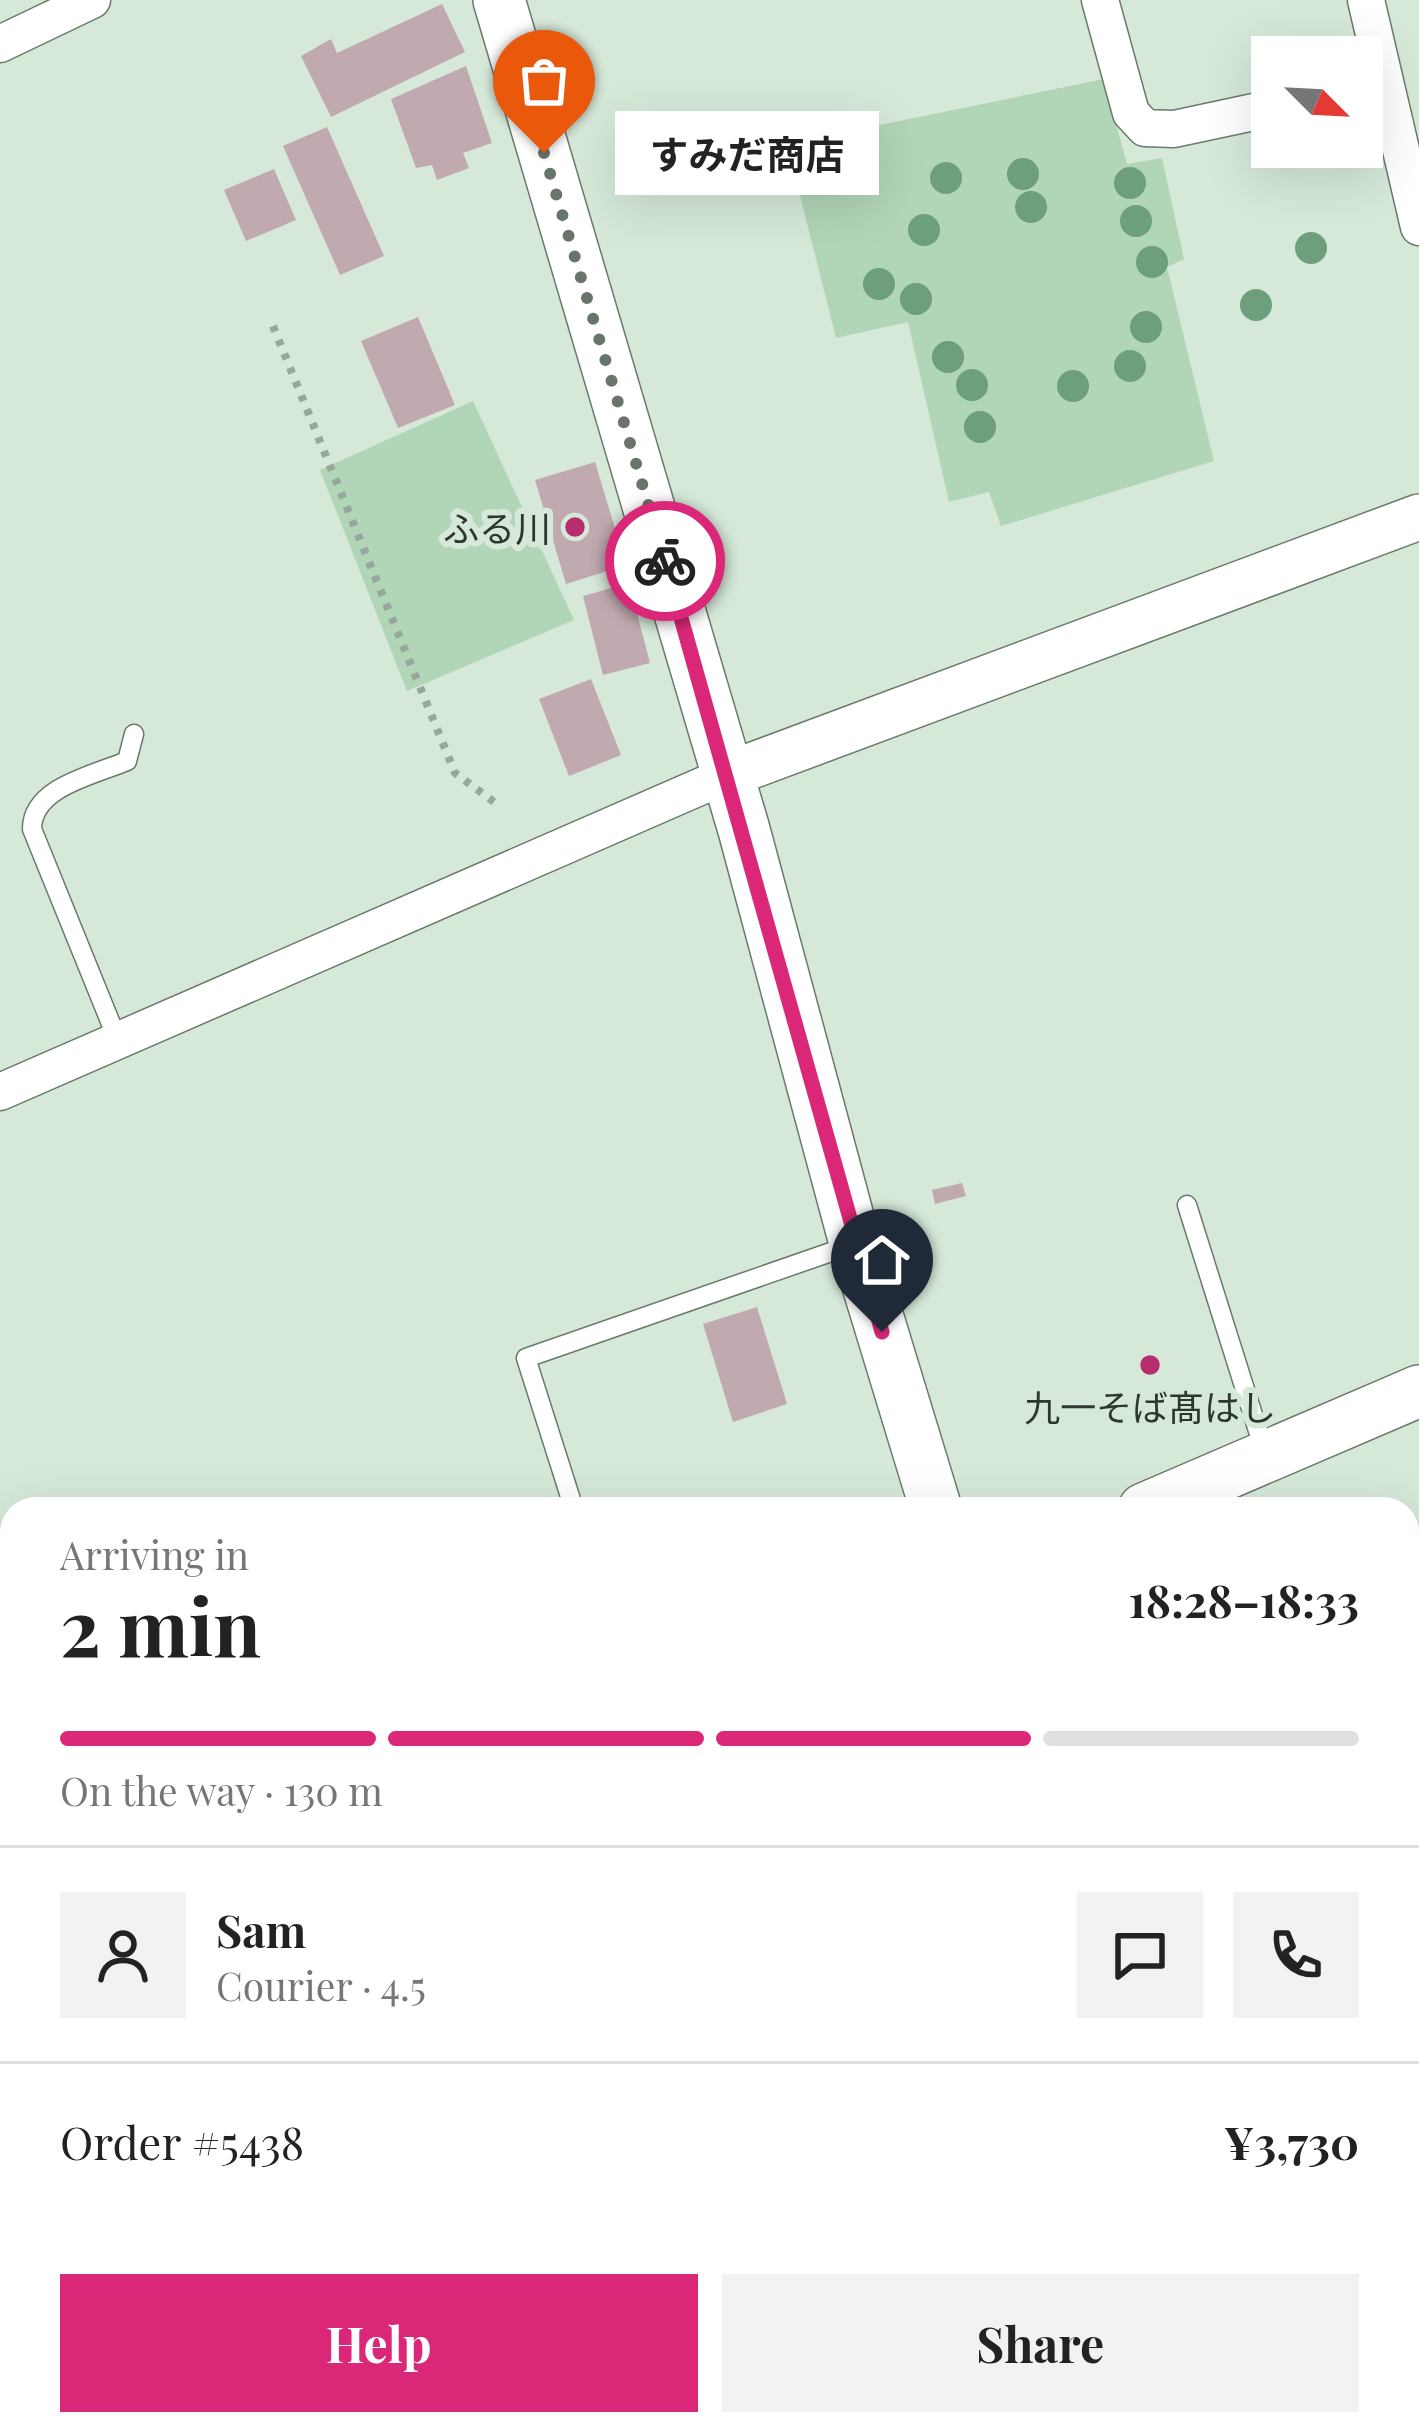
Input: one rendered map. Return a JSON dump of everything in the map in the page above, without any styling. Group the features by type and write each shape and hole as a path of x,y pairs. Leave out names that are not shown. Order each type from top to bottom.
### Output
{"main road":[{"path":"499,0 728,775 855,1243 932,1497"},
{"path":"1173,1497 1419,1390"}],"street":[{"path":"0,44 92,0"},
{"path":"1100,0 1131,113 1145,128 1174,129 1251,112"},
{"path":"1366,0 1369,36"},
{"path":"1383,117 1419,227"},
{"path":"0,1092 728,775 1419,517"}],"lane":[{"path":"118,1041 32,829 32,812 44,797 127,761 134,734"},
{"path":"1187,1205 1267,1458"},
{"path":"570,1497 526,1358 855,1243"}],"path":[{"path":"273,326 455,773 494,802"}],"green space":[{"path":"1104,79 1127,164 1162,158 1184,259 1167,267 1214,461 1001,526 989,492 949,502 908,322 836,338 787,144"},
{"path":"473,401 574,620 407,691 320,470"}],"building":[{"path":"442,4 465,52 331,117 301,56 331,39 337,53"},
{"path":"466,66 492,143 463,153 469,168 437,180 432,165 416,168 391,99"},
{"path":"327,127 384,256 340,275 283,146"},
{"path":"274,169 296,220 246,241 224,190"},
{"path":"418,317 455,405 398,428 361,341"},
{"path":"595,462 626,565 566,584 535,480"},
{"path":"629,583 650,663 603,675 583,596"},
{"path":"591,679 621,755 569,776 539,699"},
{"path":"962,1183 966,1196 935,1204 932,1190"},
{"path":"757,1307 787,1404 733,1422 703,1324"}],"way so far":[{"path":"544,153 665,561"}],"place":[{"name":"すみだ商店","path":"544,153"},
{"name":"ふる川","path":"575,527"},
{"name":"九一そば髙はし","path":"1150,1365"}],"route":[{"path":"665,561 882,1332"}]}
